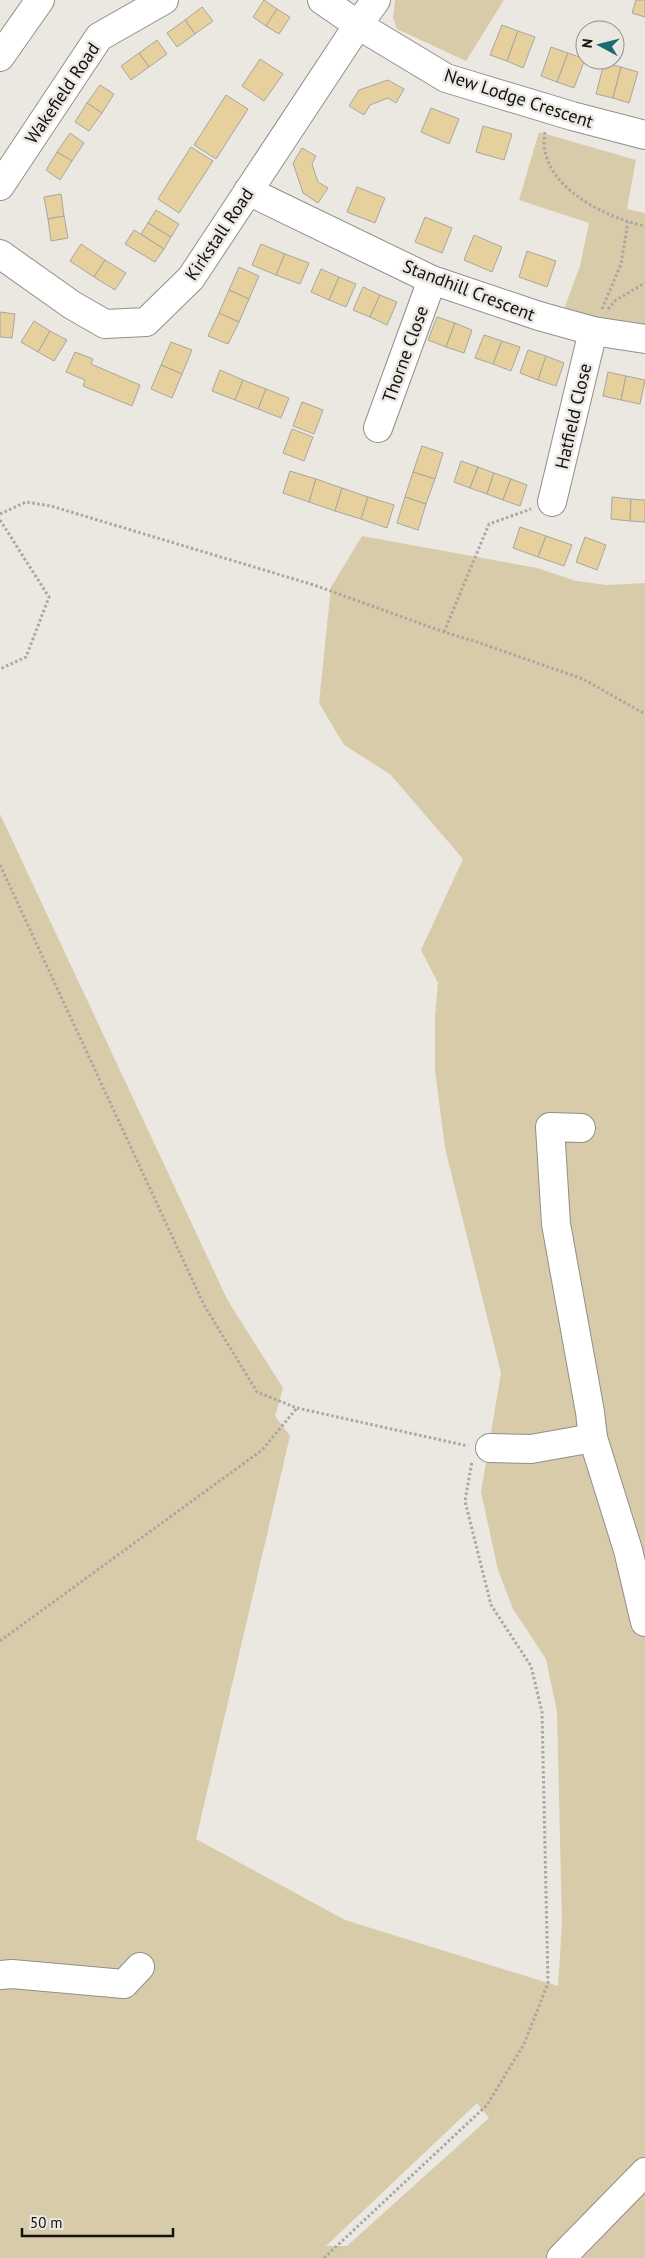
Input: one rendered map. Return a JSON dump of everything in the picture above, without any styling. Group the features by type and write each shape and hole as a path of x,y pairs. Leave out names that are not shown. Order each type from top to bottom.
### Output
{"street":[{"path":"0,57 40,0"},
{"name":"Wakefield Road","path":"0,186 99,38 164,0"},
{"name":"New Lodge Crescent","path":"322,0 358,25 446,78 645,136"},
{"name":"Kirkstall Road","path":"0,254 72,305 105,324 146,322 191,278 376,0"},
{"name":"Standhill Crescent","path":"248,191 432,280 539,316 595,326 645,339"},
{"name":"Thorne Close","path":"378,428 432,280"},
{"name":"Hatfield Close","path":"552,502 595,326"},
{"path":"581,1128 550,1127 556,1224 593,1438 628,1550 645,1622"},
{"path":"479,1450 531,1449 593,1438"},
{"path":"0,1975 12,1974 124,1984 140,1967"},
{"path":"561,2258 645,2172"}],"path":[{"path":"551,110 544,134 544,151 548,165 571,191 595,208 628,222 645,226"},
{"path":"595,326 621,264 628,222"},
{"path":"595,326 616,300 645,282"},
{"path":"0,514 26,502 51,506 314,585 583,680 645,714"},
{"path":"444,632 489,524 552,502"},
{"path":"0,520 49,596 26,657 0,669"},
{"path":"0,865 204,1305 257,1392 297,1408 479,1450 465,1501 491,1605 531,1666 542,1712 548,1983 524,2044 486,2106 324,2258"},
{"path":"0,1641 262,1450 297,1408"}],"shaded area":[{"path":"395,0 504,0 466,61 397,29 393,18"},
{"path":"539,132 636,160 627,209 645,213 645,330 563,312 580,266 589,223 519,200"},
{"path":"362,536 537,568 576,581 607,585 645,583 645,2258 0,2258 0,814 228,1301 283,1388 275,1416 290,1436 196,1839 345,1920 558,1986 562,1923 557,1712 546,1659 513,1609 498,1570 481,1492 501,1373 445,1148 435,1070 435,1016 438,983 421,950 463,859 390,774 344,745 319,703 331,587","holes":["477,2103 489,2118 347,2246 326,2246"]}],"building":[{"path":"264,0 277,9 266,26 253,17"},
{"path":"636,0 645,0 645,17 632,13"},
{"path":"202,7 213,21 195,34 185,20"},
{"path":"277,9 290,17 279,34 266,26"},
{"path":"185,20 195,34 177,47 167,33"},
{"path":"502,25 518,31 507,61 490,55"},
{"path":"518,31 535,37 523,68 507,61"},
{"path":"157,40 167,54 149,67 139,53"},
{"path":"551,47 568,53 557,82 541,76"},
{"path":"139,53 149,67 131,80 121,66"},
{"path":"568,53 575,55 575,70 581,70 574,88 557,82"},
{"path":"260,59 283,74 264,101 242,86"},
{"path":"625,68 638,72 629,103 613,98 620,70 625,70"},
{"path":"602,70 620,70 613,98 596,94"},
{"path":"388,80 404,89 396,103 388,98 370,105 364,115 349,106 359,90"},
{"path":"100,85 114,94 102,113 87,103"},
{"path":"226,95 248,109 216,159 194,145"},
{"path":"87,103 102,113 89,131 75,122"},
{"path":"431,108 459,119 449,144 421,132"},
{"path":"483,126 512,134 504,160 476,152"},
{"path":"70,133 84,143 72,161 57,152"},
{"path":"191,147 213,161 179,213 158,199"},
{"path":"302,148 316,156 312,164 318,182 328,188 318,203 303,193 293,163"},
{"path":"57,152 72,161 60,180 46,170"},
{"path":"357,187 385,198 375,223 347,212"},
{"path":"61,194 64,216 48,219 44,197"},
{"path":"156,210 179,224 171,237 148,223"},
{"path":"64,216 68,238 51,241 48,219"},
{"path":"425,217 452,228 442,253 415,242"},
{"path":"148,223 171,237 164,249 141,234"},
{"path":"134,230 164,249 155,262 125,244"},
{"path":"474,235 502,247 492,272 464,260"},
{"path":"81,244 105,260 94,277 70,261"},
{"path":"261,244 285,254 276,275 252,265"},
{"path":"527,251 556,261 547,287 519,277"},
{"path":"285,254 309,263 300,284 276,275"},
{"path":"105,260 126,273 115,290 94,277"},
{"path":"239,267 259,276 249,299 229,290"},
{"path":"321,269 339,277 329,300 311,292"},
{"path":"339,277 356,284 346,307 329,300"},
{"path":"363,287 380,295 370,317 353,310"},
{"path":"229,290 249,299 239,322 219,313"},
{"path":"380,295 397,302 387,325 370,317"},
{"path":"0,312 15,314 12,338 0,337"},
{"path":"219,313 239,322 228,344 208,336"},
{"path":"437,317 455,323 446,347 428,340"},
{"path":"34,321 50,331 38,352 21,342"},
{"path":"455,323 472,330 464,353 446,347"},
{"path":"50,331 67,340 54,361 38,352"},
{"path":"484,335 502,341 493,364 475,358"},
{"path":"502,341 520,347 511,371 493,364"},
{"path":"171,342 192,350 182,374 161,365"},
{"path":"528,350 546,356 538,380 520,373"},
{"path":"75,352 93,359 91,364 140,385 132,406 83,386 85,380 66,372"},
{"path":"546,356 564,363 556,386 538,380"},
{"path":"161,365 182,374 172,398 151,389"},
{"path":"220,370 243,380 235,400 212,391"},
{"path":"608,372 626,376 621,400 603,396"},
{"path":"626,376 645,380 640,404 621,400"},
{"path":"243,380 266,389 258,409 235,400"},
{"path":"266,389 289,398 281,418 258,409"},
{"path":"302,402 323,410 314,434 293,426"},
{"path":"292,429 313,437 304,461 283,453"},
{"path":"422,446 443,453 435,479 413,472"},
{"path":"461,461 478,467 470,488 454,482"},
{"path":"478,467 494,473 487,494 470,488"},
{"path":"290,471 316,479 309,502 283,493"},
{"path":"413,472 435,479 426,504 405,497"},
{"path":"494,473 511,479 503,500 487,494"},
{"path":"316,479 342,488 335,511 309,502"},
{"path":"511,479 527,485 520,506 503,500"},
{"path":"342,488 368,497 361,519 335,511"},
{"path":"368,497 394,505 387,528 361,519"},
{"path":"405,497 426,504 418,530 397,523"},
{"path":"612,497 631,499 630,521 611,519"},
{"path":"631,499 645,500 645,522 630,521"},
{"path":"520,527 546,536 538,557 513,548"},
{"path":"546,536 572,545 564,566 538,557"},
{"path":"585,537 606,545 597,570 576,562"}]}
